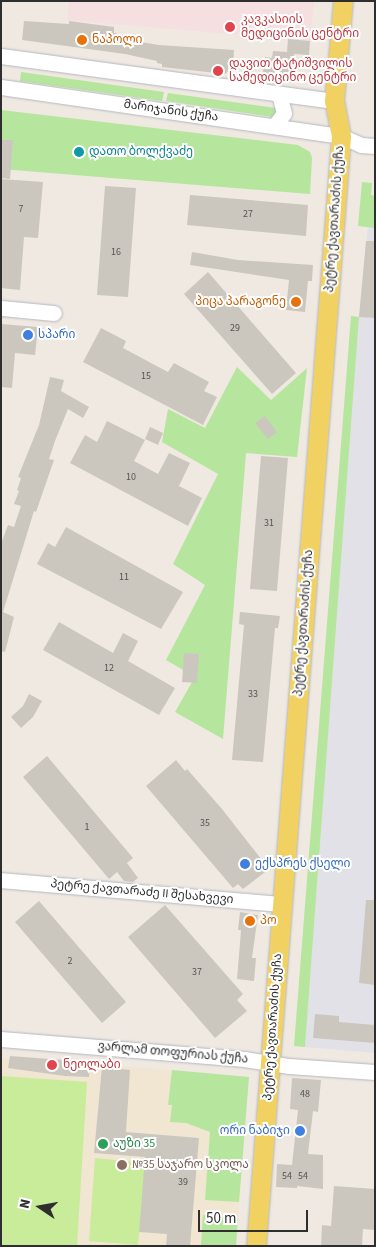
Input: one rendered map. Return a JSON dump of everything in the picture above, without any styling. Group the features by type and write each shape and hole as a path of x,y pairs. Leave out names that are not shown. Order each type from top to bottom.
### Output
{"main road":[{"name":"პეტრე ქავთარაძის ქუჩა","path":"256,1246 342,136 334,101 343,1"}],"street":[{"path":"1,56 334,101"},
{"name":"მარიჯანის ქუჩა","path":"1,87 342,136 362,145 375,146"},
{"path":"274,126 284,113 280,94"},
{"path":"1,308 54,313"},
{"name":"პეტრე ქავთარაძე II შესახვევი","path":"1,880 282,904"},
{"name":"ვარლამ თოფურიას ქუჩა","path":"1,1039 270,1062 289,1066 375,1072"}],"shaded area":[{"name":"კავკასიის მედიცინის ცენტრი","path":"69,1 314,1 310,41 67,20"},
{"path":"371,195 375,196 375,1053 305,1047 359,317"},
{"name":"№35 საჯარო სკოლა","path":"1,1058 172,1070 168,1105 245,1129 236,1246 1,1246"}],"green space":[{"path":"21,72 164,92 162,101 20,81"},
{"path":"168,93 279,109 273,117 166,101"},
{"path":"1,110 298,145 310,152 312,158 310,194 1,169"},
{"path":"362,182 372,183 371,195 375,196 375,228 358,226"},
{"path":"351,316 359,317 305,1047 294,1046"},
{"path":"237,367 271,400 307,368 297,457 246,453 223,739 175,712 195,677 166,660 205,585 173,564 218,474 162,442 168,409 205,428"},
{"path":"172,1070 249,1077 239,1202 205,1200 210,1132 186,1123 170,1122 172,1105 168,1105"},
{"path":"1,1076 87,1082 77,1246 1,1246"},
{"path":"95,1158 145,1163 138,1245 89,1241"},
{"path":"203,1215 238,1218 236,1246 201,1246"}],"building":[{"path":"24,21 69,24 69,21 114,27 114,33 117,33 116,38 159,45 234,50 233,67 225,74 162,67 162,64 157,63 157,61 125,54 22,40"},
{"path":"288,39 310,41 309,55 294,54 291,83 262,80 265,57 272,58 273,51 287,52"},
{"path":"1,140 13,140 10,179 1,178"},
{"path":"1,179 43,182 38,238 24,237 20,290 1,288"},
{"path":"105,186 136,188 128,297 97,295"},
{"path":"190,195 308,205 306,236 187,225"},
{"path":"366,241 375,241 375,318 359,317"},
{"path":"192,252 238,260 313,265 312,281 308,281 305,312 286,310 289,280 190,265"},
{"path":"208,272 296,373 272,394 184,294"},
{"path":"1,324 38,327 35,355 15,353 12,388 1,387"},
{"path":"101,328 126,341 123,348 168,372 174,363 209,382 204,391 217,397 203,425 83,362"},
{"path":"50,377 64,380 61,391 89,407 83,418 68,409 55,441 49,459 54,460 36,512 34,511 3,612 14,617 5,652 1,651 1,544 8,525 14,527 21,506 14,504 21,478 18,477 39,425"},
{"path":"265,416 277,432 268,439 255,423"},
{"path":"107,421 145,440 134,461 158,474 169,453 190,463 179,486 202,498 188,526 70,463 85,435 97,442"},
{"path":"150,427 163,433 158,445 145,439"},
{"path":"261,456 288,458 277,591 250,589"},
{"path":"66,527 183,592 161,629 37,564 48,543 55,547"},
{"path":"240,612 280,616 278,628 275,628 263,762 232,760 244,625 239,624"},
{"path":"59,622 113,653 123,633 138,641 128,661 175,688 159,715 43,650"},
{"path":"184,653 199,654 197,683 182,682"},
{"path":"29,694 42,701 33,717 21,728 11,717 23,706"},
{"path":"47,756 133,858 127,863 138,878 133,882 124,881 117,872 109,879 23,777"},
{"path":"176,760 185,771 187,769 222,809 269,869 243,889 238,884 233,888 146,786"},
{"path":"366,900 375,900 375,985 359,983"},
{"path":"39,901 126,1002 102,1023 15,922"},
{"path":"165,905 243,994 237,1000 247,1011 215,1038 128,937"},
{"path":"240,912 258,915 252,958 256,958 254,981 237,979 241,930 238,930"},
{"path":"315,1014 339,1016 339,1022 375,1025 375,1043 313,1038"},
{"path":"10,1056 90,1062 89,1077 65,1076 8,1068"},
{"path":"102,1067 130,1070 126,1132 199,1138 190,1246 166,1246 167,1234 139,1232 145,1157 94,1153"},
{"path":"292,1078 321,1080 318,1112 313,1111 308,1154 323,1155 323,1189 297,1186 297,1188 276,1187 277,1164 292,1165 298,1110 290,1109"},
{"path":"334,1186 375,1189 375,1230 363,1229 362,1246 321,1246 322,1225 331,1226"}],"place":[{"name":"კავკასიის მედიცინის ცენტრი","path":"230,27"},
{"name":"ნაპოლი","path":"82,40"},
{"name":"დავით ტატიშვილის სამედიცინო ცენტრი","path":"218,71"},
{"name":"დათო ბოლქვაძე","path":"79,152"},
{"name":"პიცა პარაგონე","path":"296,302"},
{"name":"სპარი","path":"28,335"},
{"name":"ექსპრეს ქსელი","path":"245,864"},
{"name":"პო","path":"250,921"},
{"name":"ნეოლაბი","path":"52,1065"},
{"name":"ორი ნაბიჯი","path":"300,1131"},
{"name":"აუზი 35","path":"103,1144"},
{"name":"№35 საჯარო სკოლა","path":"122,1165"}]}
